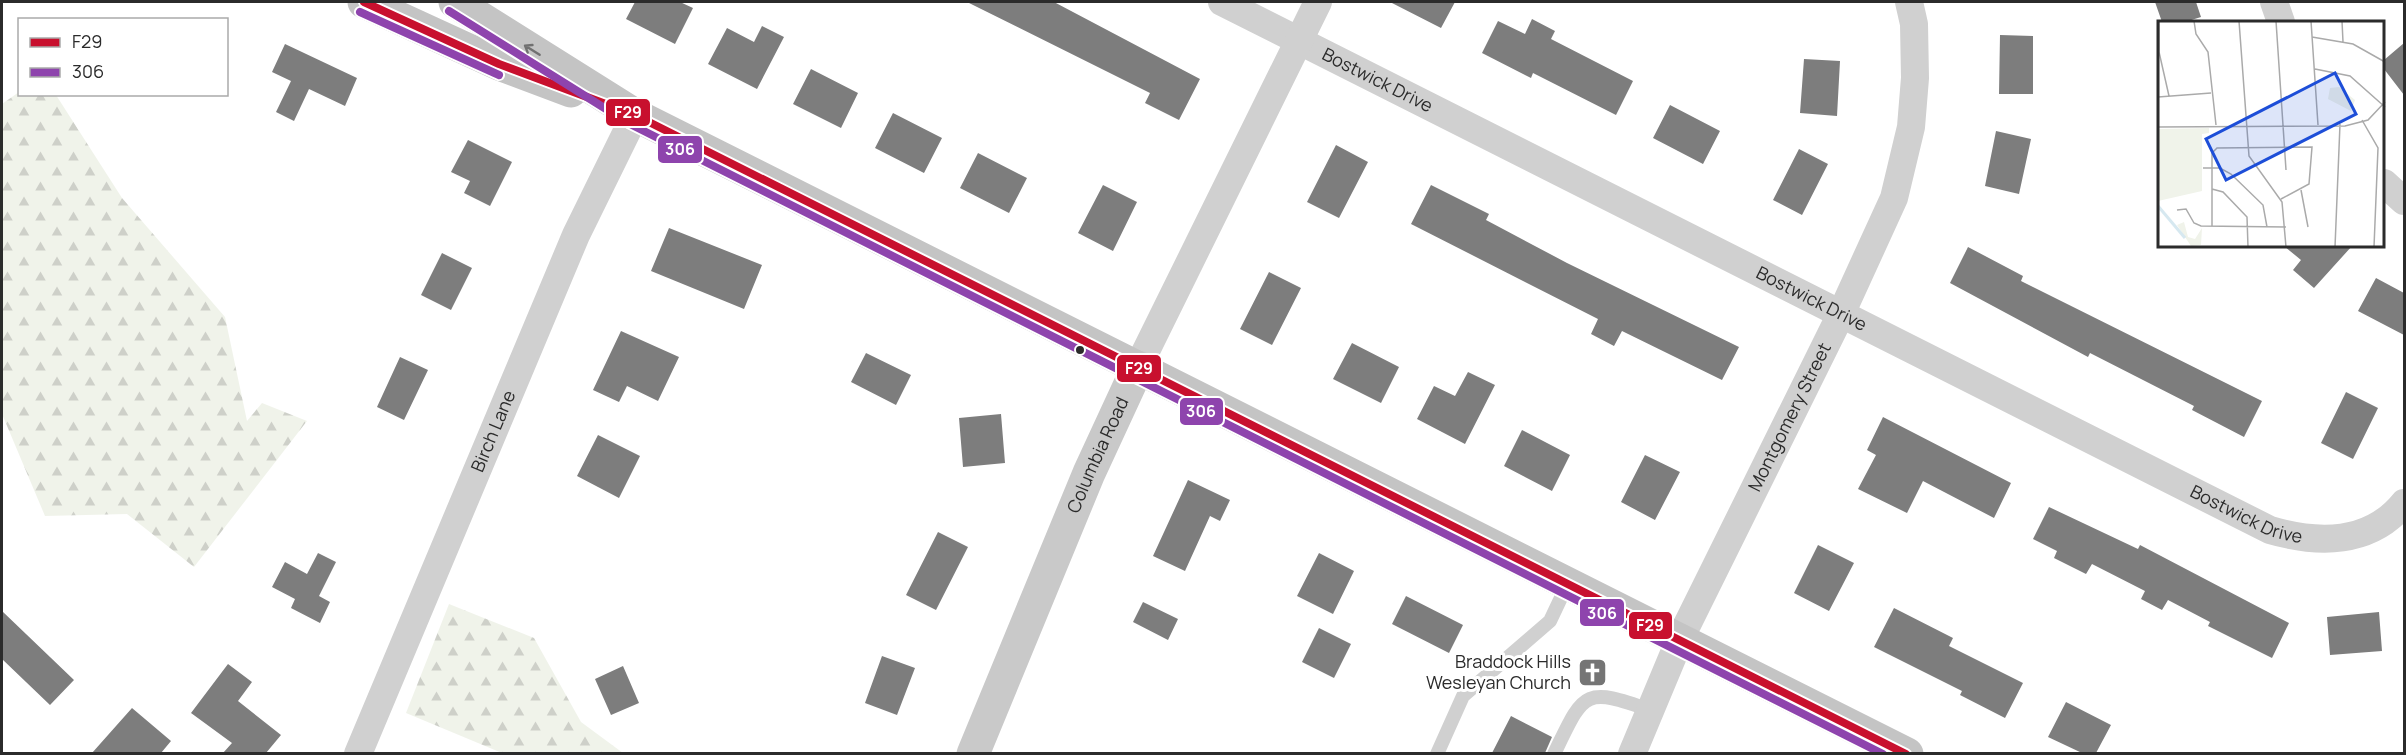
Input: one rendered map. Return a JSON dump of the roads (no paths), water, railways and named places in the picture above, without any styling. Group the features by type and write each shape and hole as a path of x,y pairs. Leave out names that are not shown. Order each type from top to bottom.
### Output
{"main road":[{"path":"364,2 500,64 635,115"},
{"path":"455,2 635,115 1907,753"}],"street":[{"name":"Bostwick Drive","path":"1222,2 2270,530 2300,539 2332,540 2355,536 2376,526 2404,503"},
{"name":"Columbia Road","path":"973,753 1089,473 1138,367 1318,2"},
{"name":"Montgomery Street","path":"1632,753 1680,639 1841,314 1894,198 1911,127 1915,78 1914,24 1909,2"},
{"path":"2274,2 2281,21"},
{"name":"Birch Lane","path":"358,753 576,235 635,115"},
{"path":"2385,184 2404,201"}],"lane":[{"path":"1437,753 1463,696 1542,630 1550,621 1568,583"},
{"path":"1554,753 1574,711 1583,700 1595,696 1612,697 1650,710"}],"place":[{"name":"Braddock Hills Wesleyan Church","path":"1592,672"}]}
